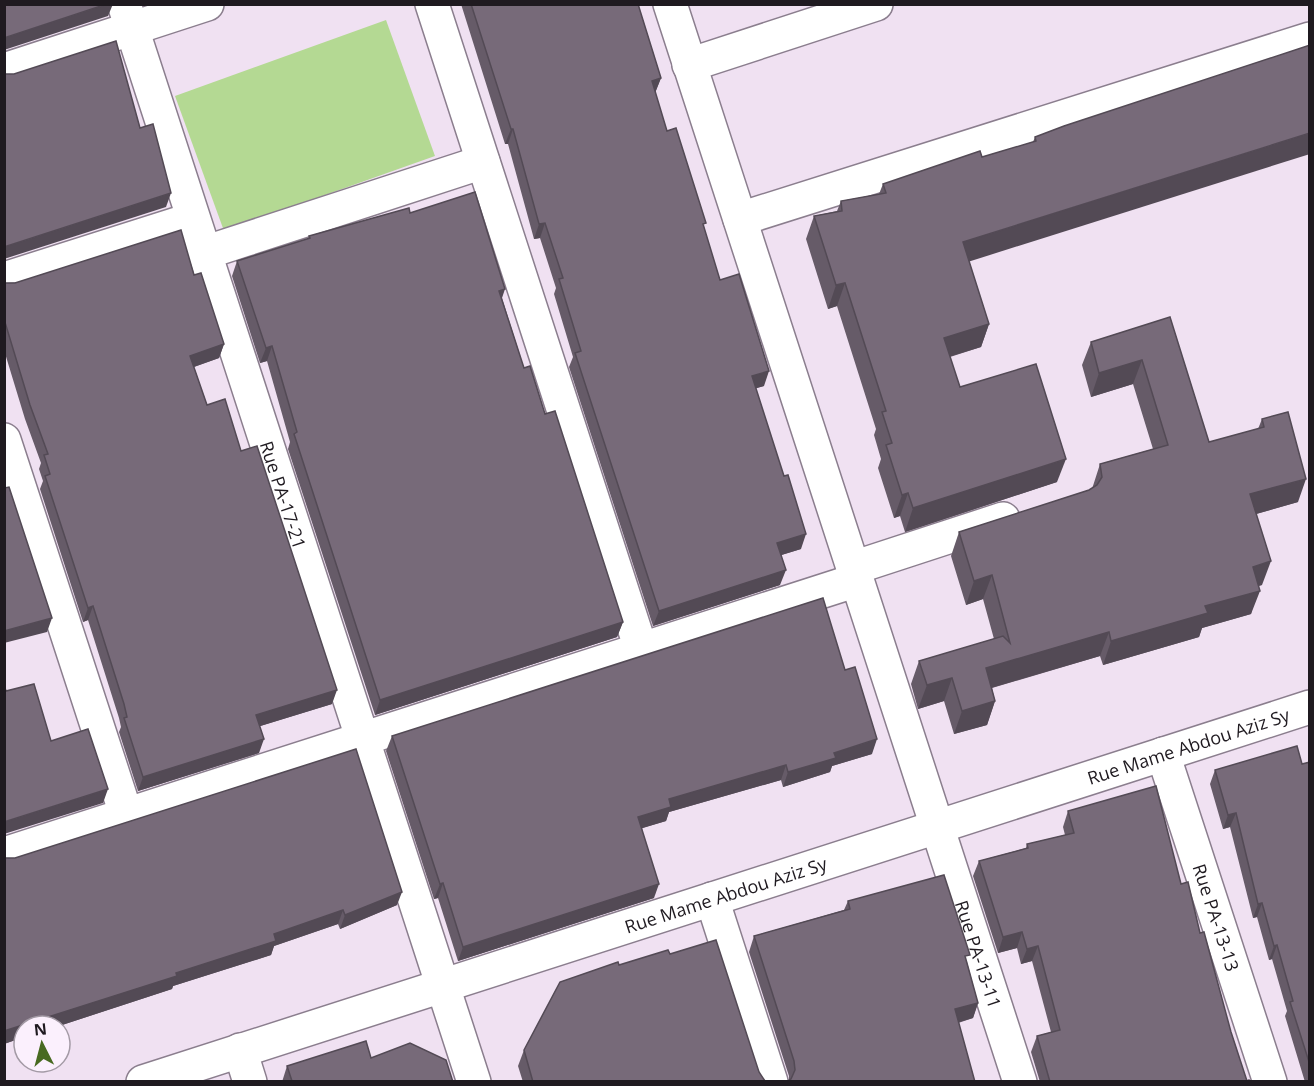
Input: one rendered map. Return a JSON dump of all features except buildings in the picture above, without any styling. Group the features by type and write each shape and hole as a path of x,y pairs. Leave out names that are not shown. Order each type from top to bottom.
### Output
{"street":[{"path":"4,70 128,17 207,4"},
{"path":"432,4 641,649"},
{"name":"Rue PA-13-11","path":"670,4 1020,1082"},
{"path":"689,64 876,4"},
{"name":"Rue PA-17-21","path":"128,17 474,1082"},
{"path":"740,219 1310,39"},
{"path":"204,253 483,162"},
{"path":"4,279 193,219"},
{"path":"4,440 126,814"},
{"path":"4,854 641,649 1030,510"},
{"name":"Rue Mame Abdou Aziz Sy","path":"143,1082 1310,707"},
{"name":"Rue PA-13-13","path":"1163,754 1270,1082"},
{"path":"712,899 771,1082"},
{"path":"240,1050 250,1082"}],"green space":[{"path":"386,20 435,156 224,231 175,96"}]}
